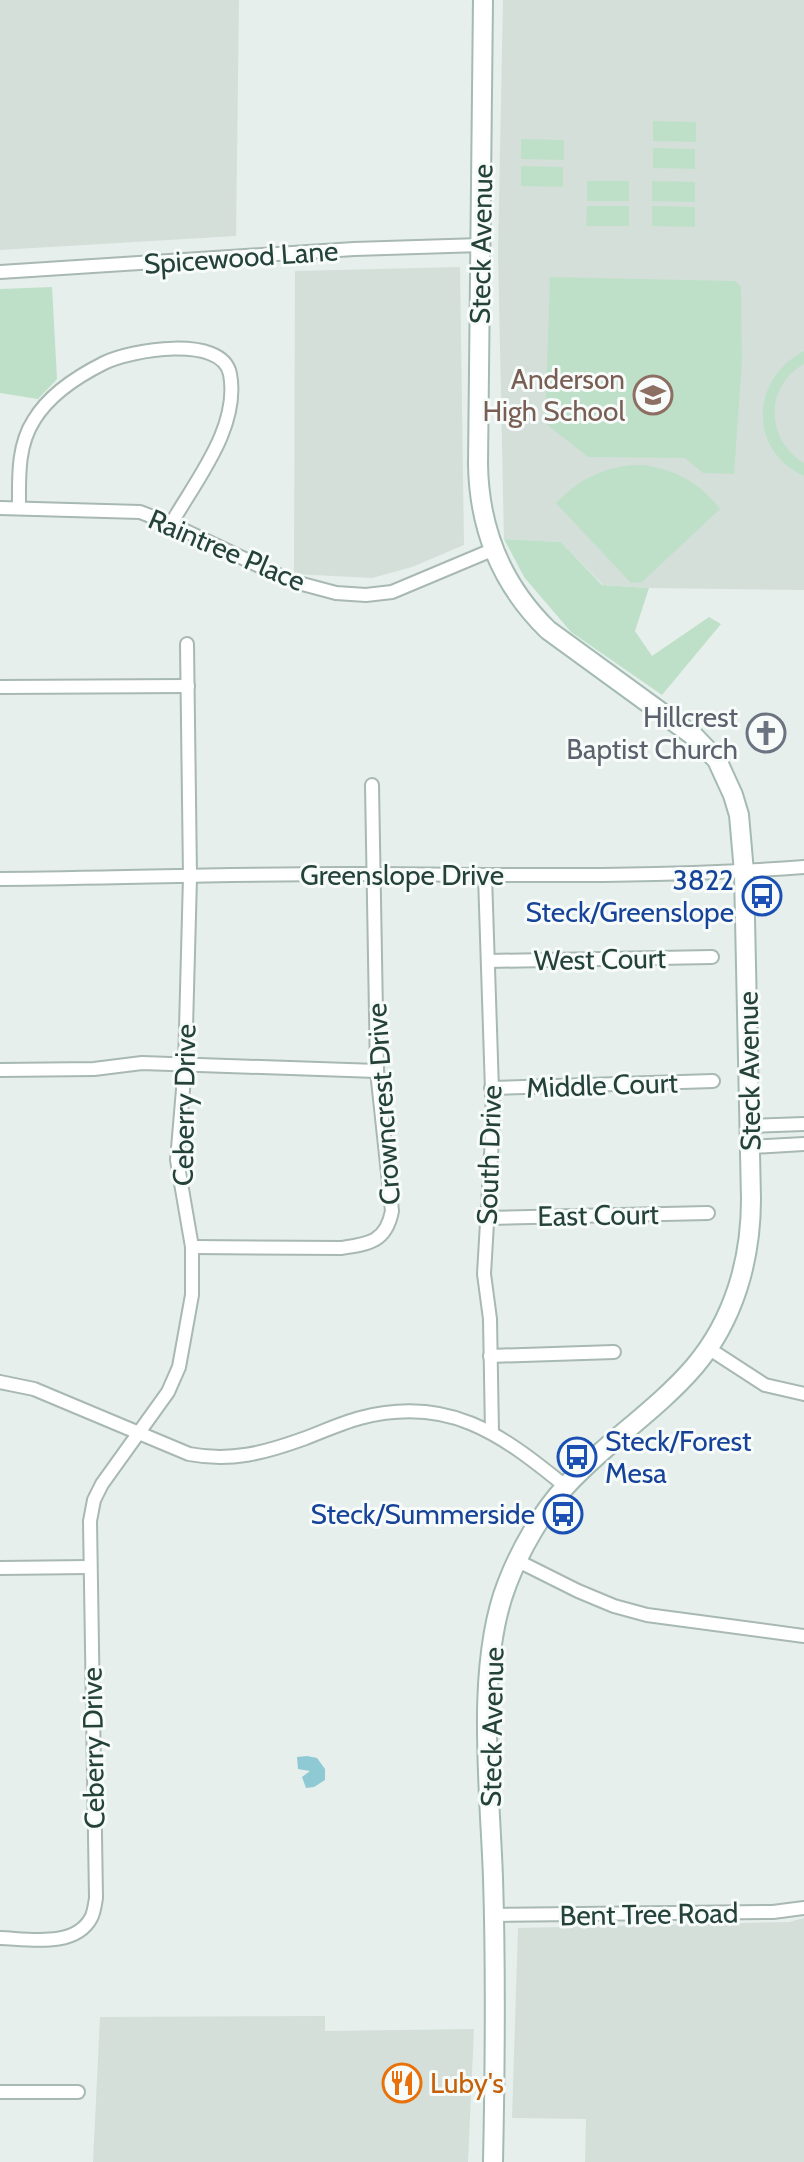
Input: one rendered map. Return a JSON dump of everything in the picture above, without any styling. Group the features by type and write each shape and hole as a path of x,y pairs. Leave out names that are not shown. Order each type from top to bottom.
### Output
{"street":[{"name":"Steck Avenue","path":"483,0 478,485 481,510 492,550 516,594 548,630 695,737 717,760 739,815 744,872 751,1147 751,1229 743,1275 734,1300 708,1348 662,1399 565,1486 536,1527 502,1599 490,1658 488,1716 494,1915 493,2162"},
{"name":"Spicewood Lane","path":"0,272 354,249 481,245"},
{"path":"19,508 24,439 47,402 105,362 129,354 201,350 215,353 230,371 228,416 218,442 171,524"},
{"name":"Raintree Place","path":"0,508 140,512 291,581 336,593 366,595 392,592 492,550"},
{"name":"Ceberry Drive","path":"0,1938 66,1937 79,1932 92,1917 96,1898 90,1521 94,1500 102,1484 168,1392 179,1367 192,1295 192,1247 177,1160 185,1066 190,877 187,644"},
{"path":"0,687 188,686"},
{"name":"Crowncrest Drive","path":"192,1247 341,1248 362,1245 379,1238 389,1228 392,1211 377,1071 372,785"},
{"name":"Greenslope Drive","path":"0,879 373,874 485,876 744,872 804,867"},
{"name":"South Drive","path":"485,876 493,1121 484,1274 490,1319 492,1433"},
{"name":"West Court","path":"488,961 712,957"},
{"path":"0,1070 94,1069 142,1063 377,1071"},
{"name":"Middle Court","path":"491,1088 713,1081"},
{"path":"750,1126 804,1124"},
{"path":"751,1147 804,1144"},
{"name":"East Court","path":"488,1218 708,1213"},
{"path":"708,1348 765,1385 804,1394"},
{"path":"490,1356 614,1352"},
{"path":"0,1382 34,1389 189,1454 213,1459 244,1457 268,1451 360,1418 391,1413 440,1412 492,1433 565,1486"},
{"path":"518,1561 578,1591 636,1612 804,1636"},
{"path":"0,1568 89,1567"},
{"name":"Bent Tree Road","path":"494,1915 773,1912 804,1908"},
{"path":"0,2092 78,2092"},
{"path":"483,2162 494,2141"}],"shaded area":[{"path":"0,0 239,0 236,236 0,250"},
{"name":"Anderson High School","path":"503,0 804,0 804,590 603,585 561,542 504,539 498,252"},
{"path":"460,267 464,545 412,567 372,578 294,574 295,271"},
{"path":"804,1918 804,2162 585,2162 586,2119 512,2118 518,1928 789,1922"},
{"path":"325,2016 325,2031 474,2029 468,2162 93,2162 100,2017"}],"green space":[{"path":"653,121 696,122 696,142 653,141"},
{"path":"521,139 564,140 564,160 521,159"},
{"path":"653,148 695,149 695,169 653,168"},
{"path":"521,166 563,167 563,187 521,186"},
{"path":"587,181 629,181 629,201 587,201"},
{"path":"652,181 695,182 695,202 652,201"},
{"path":"587,206 629,206 629,226 586,226"},
{"path":"652,206 695,207 695,227 652,226"},
{"path":"550,277 735,281 741,287 742,361 734,474 703,473 685,458 588,457 545,423"},
{"path":"52,287 57,379 38,399 0,393 0,289"},
{"path":"804,351 804,364 782,386 776,399 775,414 782,441 804,463 804,476 785,464 772,449 765,432 763,414 774,378 786,363"},
{"path":"642,465 686,479 720,509 642,582 631,583 556,503 585,480 606,470"},
{"path":"504,539 561,542 602,585 649,588 635,631 652,656 709,617 721,624 662,695 571,632 524,577"}],"water":[{"path":"297,1757 317,1758 325,1769 325,1780 306,1788 302,1777 310,1771 298,1769"}],"place":[{"name":"Anderson High School","path":"653,395"},
{"name":"Hillcrest Baptist Church","path":"766,733"},
{"name":"3822 Steck/Greenslope","path":"762,896"},
{"name":"Steck/Forest Mesa","path":"577,1457"},
{"name":"Steck/Summerside","path":"563,1514"},
{"name":"Luby's","path":"402,2083"}]}
